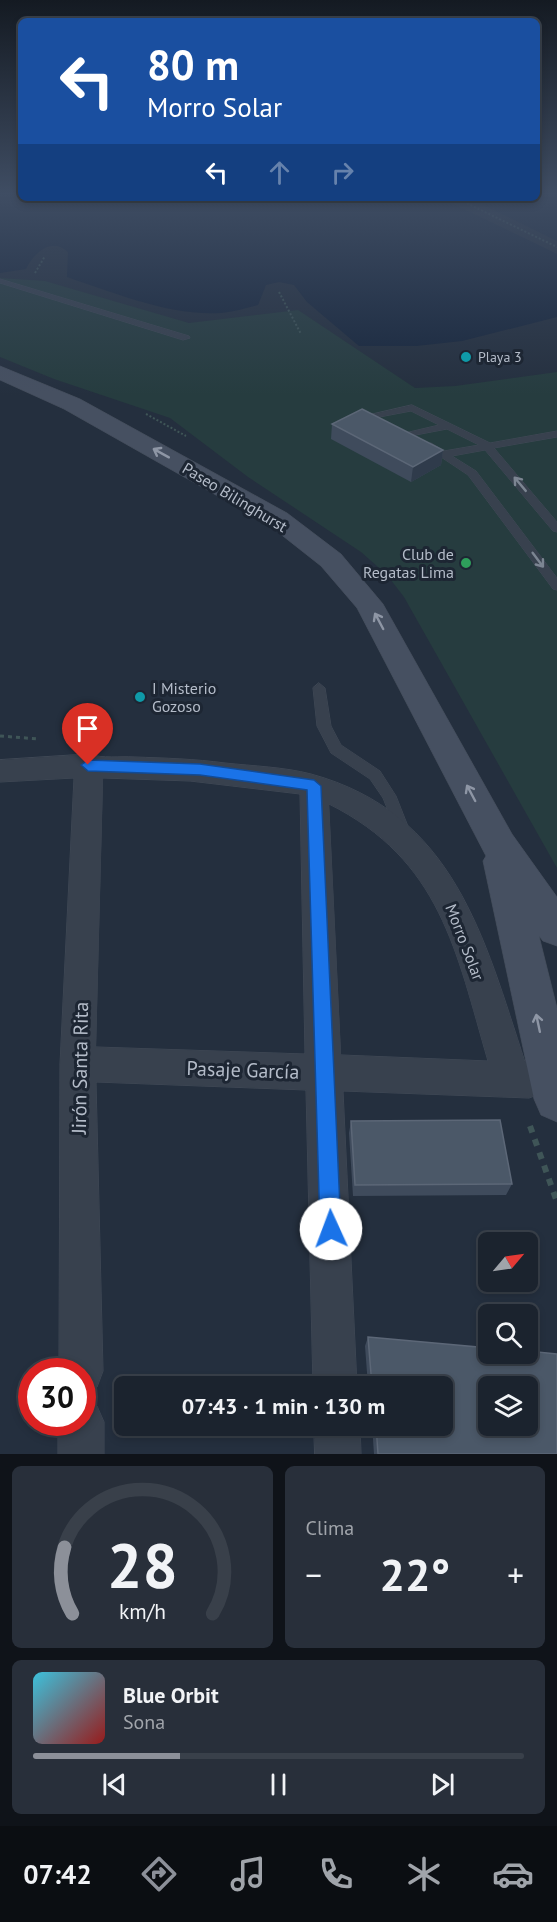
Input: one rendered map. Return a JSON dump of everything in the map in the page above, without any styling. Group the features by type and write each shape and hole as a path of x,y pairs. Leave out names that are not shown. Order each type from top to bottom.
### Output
{"main road":[{"name":"Paseo Bilinghurst","path":"0,372 72,404 268,513 331,560 369,604 499,845"},
{"path":"499,845 557,929"},
{"path":"499,845 544,1079"}],"street":[{"name":"Morro Solar","path":"0,771 88,765 200,770 314,786 370,813 408,844 440,881 544,1079"},
{"name":"Jirón Santa Rita","path":"81,1358 78,1064 88,765"},
{"path":"314,786 326,1072 335,1376"},
{"name":"Pasaje García","path":"78,1064 544,1079"},
{"path":"81,1436 81,1454"},
{"path":"337,1436 338,1454"}],"lane":[{"path":"0,281 186,338"},
{"path":"557,529 486,445 412,408 374,415 445,454 472,473 557,586"},
{"path":"400,430 448,426"},
{"path":"445,454 557,434"},
{"path":"319,687 324,726 336,749 375,775 389,796 408,844"}],"path":[{"path":"279,292 301,334"},
{"path":"544,1079 557,1202"}],"green space":[{"name":"Club de Regatas Lima","path":"0,278 45,281 189,323 298,310 415,388 455,386 557,372 557,868 404,597 387,575 361,552 248,477 170,418 54,379 0,357"}],"water":[{"path":"0,260 32,260 26,269 0,273"},
{"path":"68,260 557,260 557,317 462,341 416,346 359,346 307,302 294,285 279,282 266,285 258,305 226,312 201,313 142,302 67,277"}],"building":[{"path":"362,409 443,450 413,467 332,424"},
{"path":"500,1120 512,1184 355,1185 351,1121"},
{"path":"368,1337 478,1347 478,1364 538,1364 538,1352 557,1354 557,1454 378,1454 377,1436 453,1436 453,1376 371,1376"}],"place":[{"name":"Playa 3","path":"466,357"},
{"name":"Club de Regatas Lima","path":"466,563"},
{"name":"I Misterio Gozoso","path":"140,697"}],"route":[{"path":"88,765 200,770 314,786 331,1229"}]}
